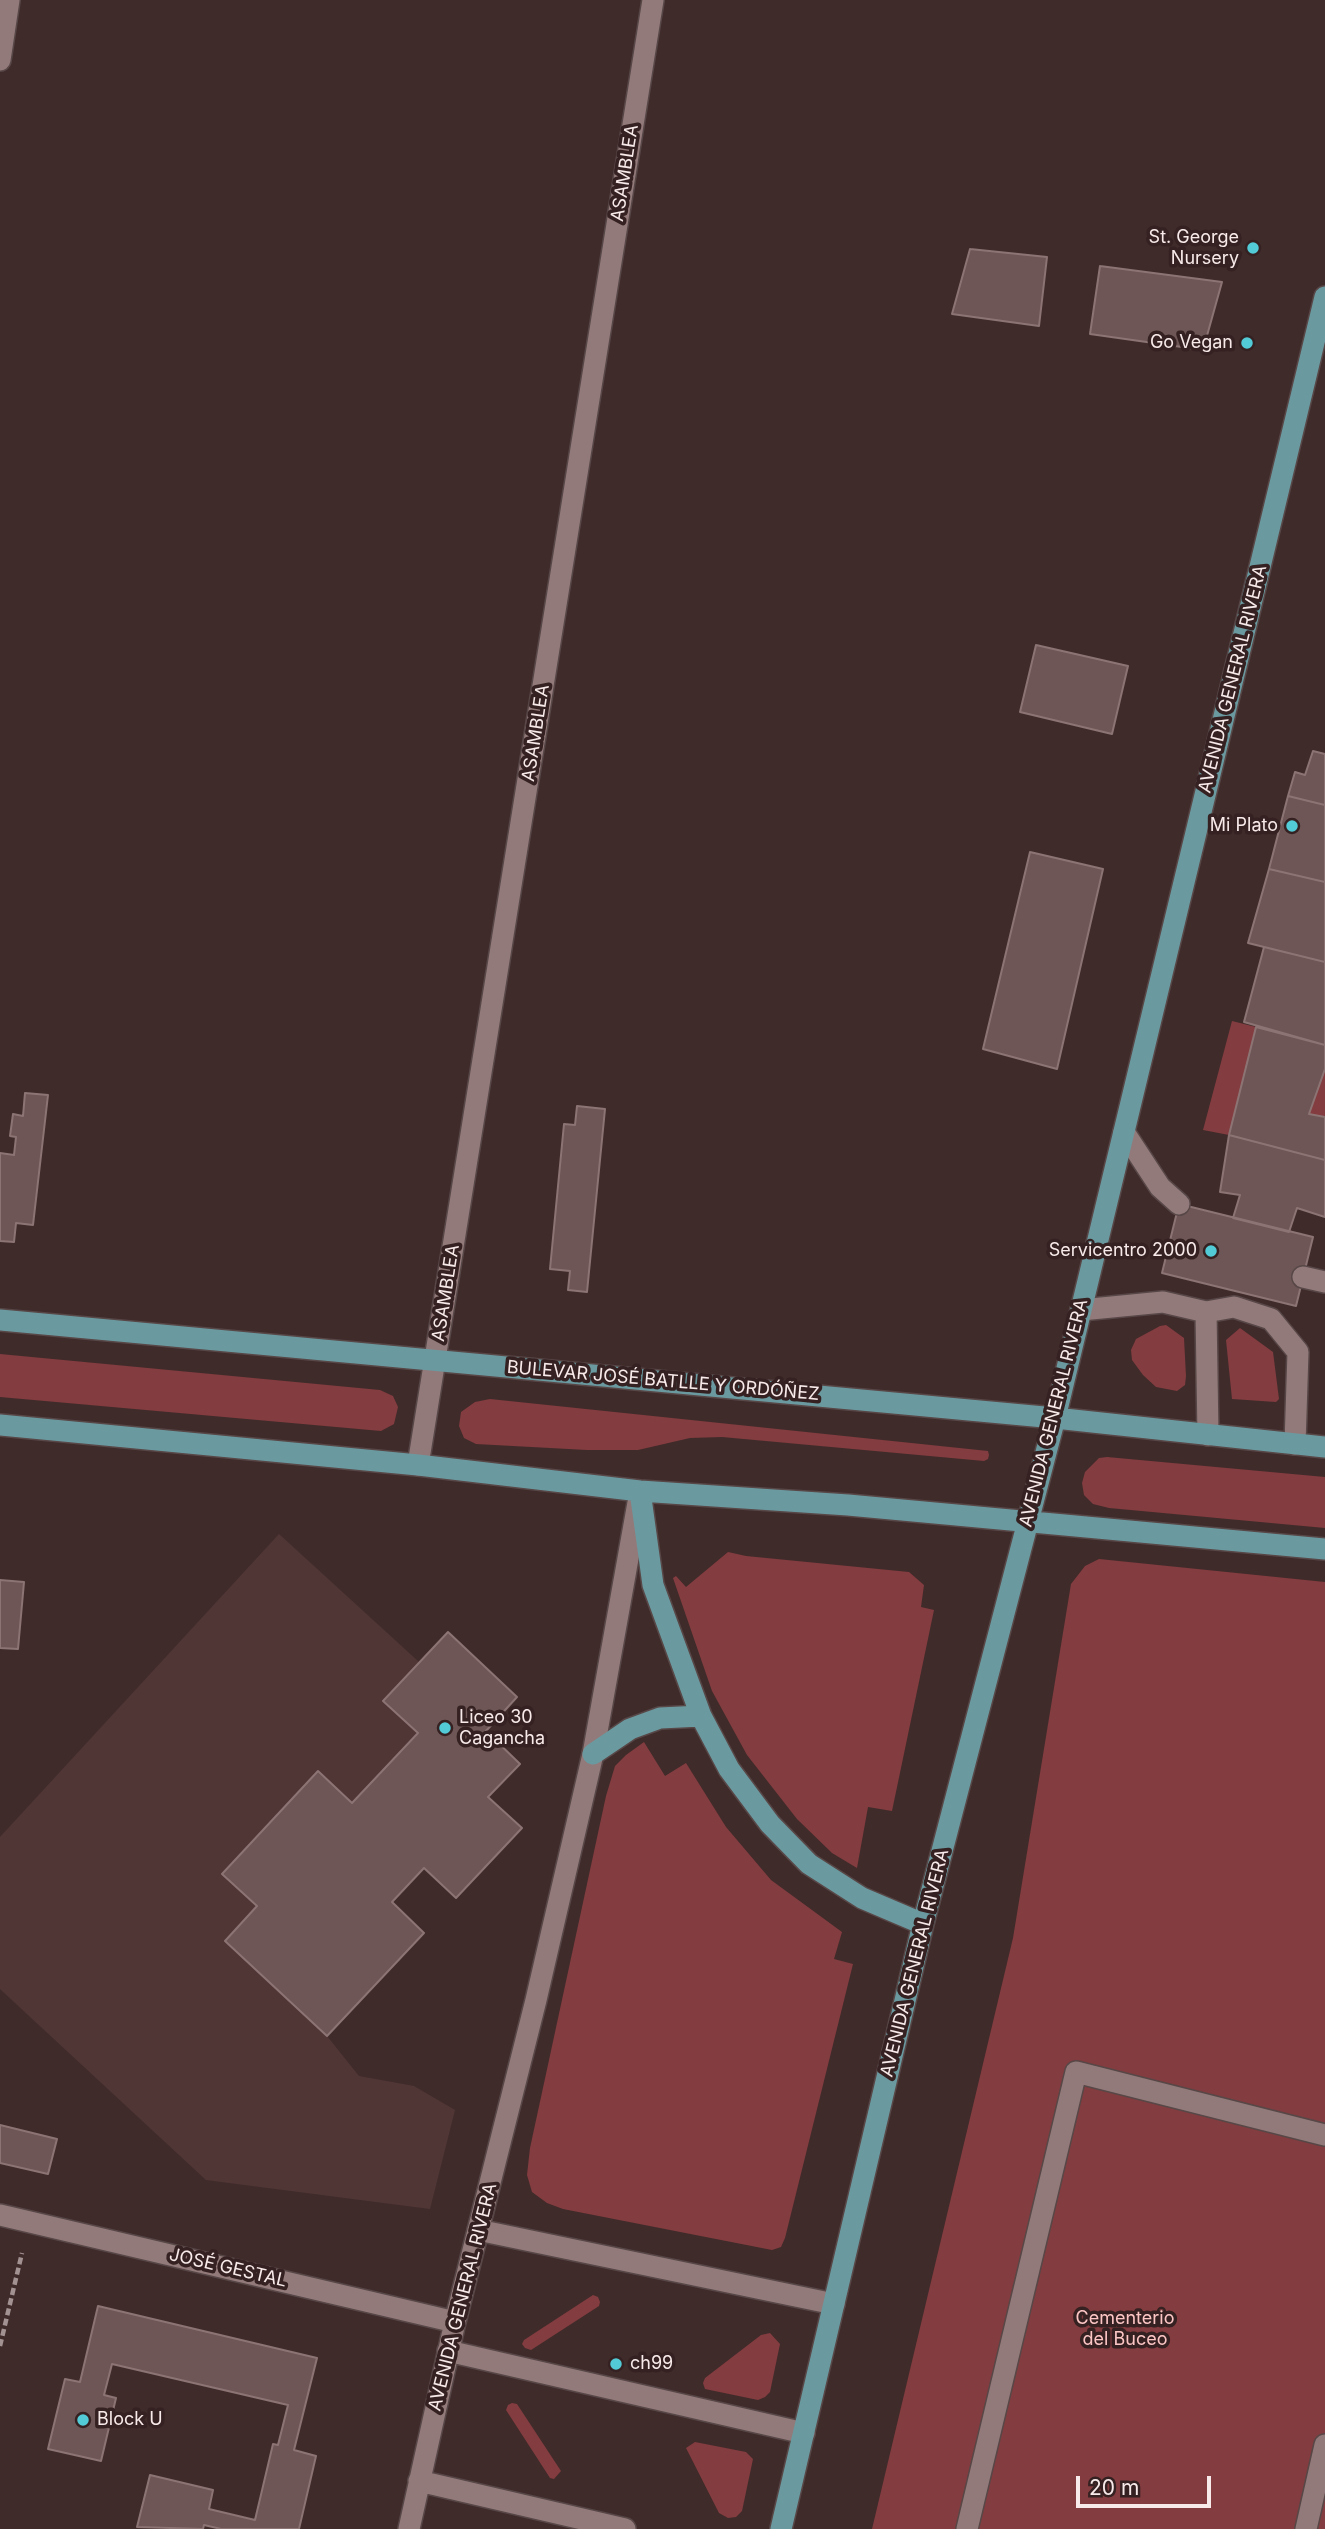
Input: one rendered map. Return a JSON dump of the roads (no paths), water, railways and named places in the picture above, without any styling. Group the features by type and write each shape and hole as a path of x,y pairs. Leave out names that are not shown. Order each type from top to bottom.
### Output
{"main road":[{"name":"AVENIDA GENERAL RIVERA","path":"781,2529 923,1924 1055,1418 1325,297"},
{"name":"BULEVAR JOSÉ BATLLE Y ORDÓÑEZ","path":"0,1320 1055,1418 1325,1447"},
{"path":"0,1425 418,1465 640,1491 848,1505 1325,1549"},
{"path":"640,1491 653,1585 701,1716 729,1769 770,1824 809,1864 862,1898 923,1924"},
{"path":"593,1754 630,1729 660,1718 701,1716"}],"street":[{"path":"0,60 9,0"},
{"name":"ASAMBLEA","path":"418,1465 653,0"},
{"path":"1124,1132 1160,1186 1179,1204"},
{"path":"1303,1278 1325,1282"},
{"path":"1081,1310 1163,1302 1206,1312 1234,1307 1271,1319 1298,1352 1295,1444"},
{"path":"1206,1312 1208,1435"},
{"name":"AVENIDA GENERAL RIVERA","path":"409,2529 448,2351 537,2000 593,1754 640,1491"},
{"path":"967,2529 1076,2072 1325,2135"},
{"name":"JOSÉ GESTAL","path":"0,2215 455,2322"},
{"path":"478,2230 834,2304"},
{"path":"448,2351 804,2433"},
{"path":"1306,2529 1325,2445"},
{"path":"419,2481 625,2529"}],"place":[{"name":"St. George Nursery","path":"1253,248"},
{"name":"Go Vegan","path":"1247,343"},
{"name":"Mi Plato","path":"1292,826"},
{"name":"Servicentro 2000","path":"1211,1251"},
{"name":"Liceo 30 Cagancha","path":"445,1728"},
{"name":"ch99","path":"616,2364"},
{"name":"Block U","path":"83,2420"}],"park label":[{"name":"Cementerio del Buceo","path":"1125,2329"}]}
